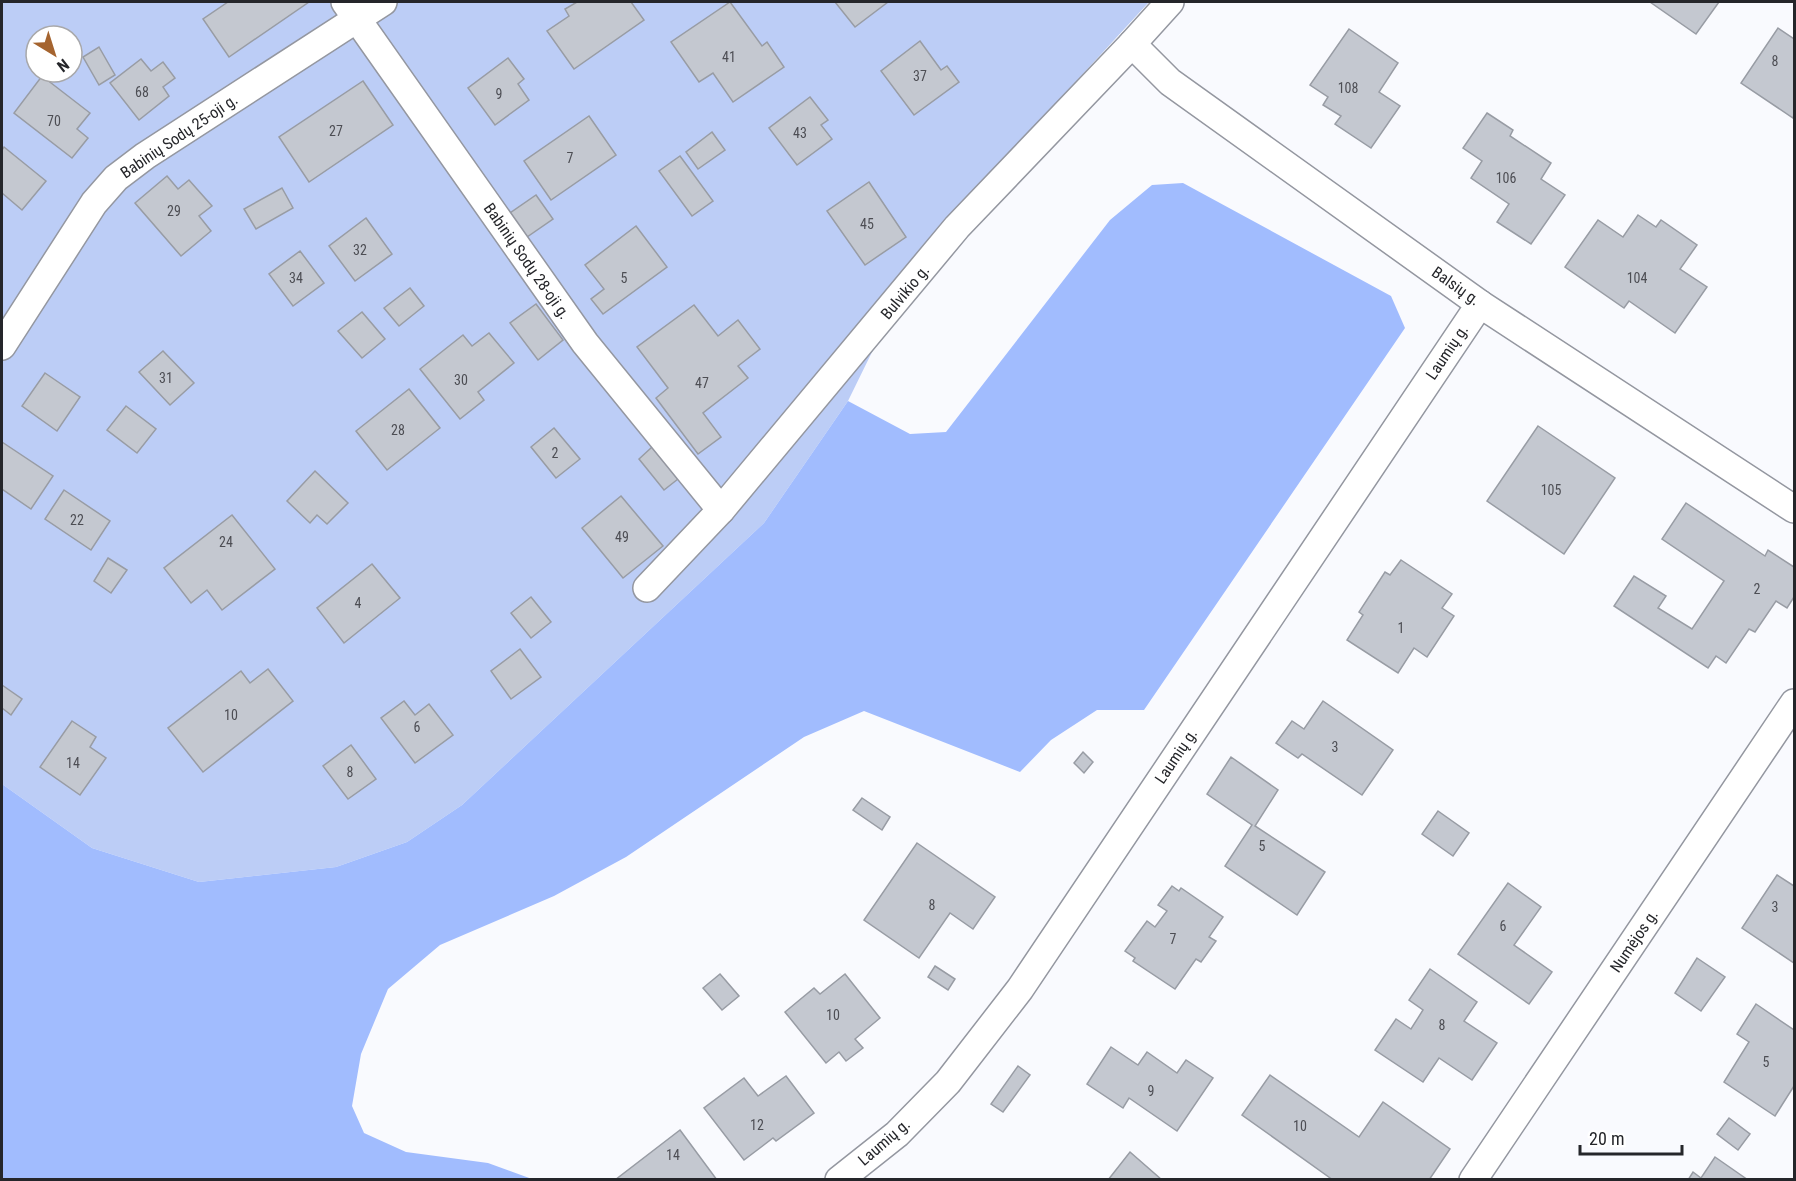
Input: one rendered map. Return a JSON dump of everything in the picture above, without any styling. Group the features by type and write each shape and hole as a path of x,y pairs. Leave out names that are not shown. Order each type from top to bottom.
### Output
{"street":[{"name":"Babinių Sodų 25-oji g.","path":"2,346 94,203 116,178 351,10 382,2"},
{"name":"Bulvikio g.","path":"646,588 721,510 957,227 1170,2"},
{"name":"Babinių Sodų 28-oji g.","path":"351,10 585,343 721,510"},
{"name":"Balsių g.","path":"1132,44 1170,82 1480,304 1794,509"},
{"name":"Laumių g.","path":"839,1179 897,1134 940,1089 1020,989 1480,304"},
{"name":"Numėjos g.","path":"1473,1179 1794,704"}],"shaded area":[{"path":"2,2 1149,2 936,234 897,301 848,401 764,523 462,805 407,842 336,867 199,882 92,848 2,784"},
{"path":"1183,183 1391,296 1405,328 1144,710 1097,710 1051,740 1020,772 864,711 804,737 626,857 554,896 440,945 388,989 361,1054 352,1106 364,1133 406,1152 488,1163 532,1179 2,1179 2,784 92,848 199,882 336,867 407,842 462,805 764,523 848,401 910,434 946,432 1110,220 1152,185"}],"building":[{"path":"228,2 309,2 229,57 203,19"},
{"path":"577,2 631,2 644,20 574,69 547,31 569,16 565,9"},
{"path":"730,2 762,46 767,42 784,67 733,102 713,73 699,82 671,42"},
{"path":"835,2 888,2 855,27"},
{"path":"1650,2 1719,2 1696,34"},
{"path":"1778,28 1794,39 1793,118 1741,83"},
{"path":"1349,29 1398,63 1379,92 1400,106 1371,148 1335,124 1341,116 1323,105 1328,97 1310,85"},
{"path":"920,41 941,70 947,66 959,82 914,115 881,71"},
{"path":"99,47 115,75 99,85 84,56"},
{"path":"508,58 524,79 518,84 529,100 495,125 468,88"},
{"path":"141,59 151,71 163,62 175,78 163,87 169,96 139,120 110,83"},
{"path":"363,81 393,125 309,182 279,137"},
{"path":"36,84 52,84 90,113 77,129 88,138 72,158 14,113"},
{"path":"810,97 828,120 821,125 832,139 797,165 769,128"},
{"path":"1487,113 1513,130 1510,136 1551,163 1541,179 1565,195 1531,244 1497,222 1509,204 1471,178 1482,161 1463,148"},
{"path":"589,116 616,155 551,200 524,161"},
{"path":"712,132 725,150 698,169 686,152"},
{"path":"4,147 46,181 22,210 2,193 2,150"},
{"path":"680,156 713,201 692,216 659,171"},
{"path":"167,176 178,189 189,180 212,206 199,216 211,231 181,256 135,203"},
{"path":"869,182 906,237 865,265 827,211"},
{"path":"282,188 293,208 256,229 244,209"},
{"path":"536,195 553,219 527,237 510,213"},
{"path":"1638,215 1656,227 1661,220 1697,245 1680,269 1707,287 1675,333 1629,301 1624,308 1565,267 1598,220 1623,237"},
{"path":"366,218 392,254 355,281 329,246"},
{"path":"636,226 667,267 603,314 591,299 604,289 585,265"},
{"path":"300,251 324,283 293,306 269,274"},
{"path":"410,288 424,306 399,326 384,308"},
{"path":"536,304 563,340 538,360 510,323"},
{"path":"694,305 718,336 738,320 760,349 738,366 748,378 703,413 721,437 698,454 656,398 668,388 637,347"},
{"path":"362,312 385,339 362,358 338,331"},
{"path":"489,333 514,363 478,392 484,400 460,419 420,369 463,335 472,346"},
{"path":"163,351 194,383 170,405 139,372"},
{"path":"45,373 80,397 57,431 22,406"},
{"path":"409,389 440,428 387,470 356,431"},
{"path":"126,406 156,429 137,453 107,430"},
{"path":"1538,426 1615,478 1564,554 1487,501"},
{"path":"554,428 580,459 556,478 531,447"},
{"path":"2,442 53,476 31,509 2,489"},
{"path":"652,447 678,479 664,490 639,459"},
{"path":"315,471 348,503 327,524 317,515 310,523 287,501"},
{"path":"64,490 110,521 91,550 45,519"},
{"path":"621,496 663,546 623,578 582,528"},
{"path":"1686,503 1765,556 1768,550 1794,567 1794,597 1787,608 1776,601 1755,632 1749,629 1726,663 1716,656 1708,668 1614,606 1634,576 1666,596 1658,608 1692,629 1724,581 1662,539"},
{"path":"232,515 275,569 222,610 207,590 191,603 164,568"},
{"path":"108,558 127,570 111,593 94,581"},
{"path":"1401,560 1452,594 1442,608 1454,616 1427,657 1414,648 1398,673 1347,640 1363,615 1359,612 1385,572 1390,575"},
{"path":"372,564 400,598 344,643 317,608"},
{"path":"531,597 551,622 531,638 511,613"},
{"path":"520,649 541,677 511,699 491,671"},
{"path":"268,669 293,701 203,772 168,728 241,671 250,683"},
{"path":"2,685 22,699 11,715 2,708"},
{"path":"404,701 415,715 429,704 453,735 415,763 381,718"},
{"path":"1323,701 1393,750 1362,795 1302,754 1298,758 1276,743 1292,721 1304,729"},
{"path":"72,721 96,737 90,747 106,758 80,795 40,767"},
{"path":"351,745 376,779 348,799 323,766"},
{"path":"1083,752 1093,762 1084,773 1074,763"},
{"path":"1231,757 1278,790 1255,826 1325,872 1297,915 1225,866 1252,825 1207,794"},
{"path":"862,798 890,817 882,830 853,810"},
{"path":"1438,811 1469,833 1453,856 1422,834"},
{"path":"917,843 995,897 973,929 950,913 919,958 864,920"},
{"path":"1777,875 1794,886 1794,963 1742,928"},
{"path":"1508,883 1541,907 1514,945 1552,972 1529,1004 1458,954"},
{"path":"1172,886 1179,891 1181,888 1223,917 1209,937 1216,941 1201,962 1196,959 1175,989 1133,961 1135,958 1125,951 1147,921 1155,927 1167,911 1158,905"},
{"path":"1697,958 1725,977 1701,1011 1675,993"},
{"path":"935,966 955,979 948,990 928,977"},
{"path":"1430,969 1477,1002 1464,1021 1497,1043 1472,1080 1439,1058 1423,1082 1375,1050 1396,1019 1411,1029 1423,1010 1409,1000"},
{"path":"720,974 739,996 722,1010 703,988"},
{"path":"845,974 880,1018 855,1039 863,1048 846,1061 839,1052 826,1063 785,1012 814,988 820,994"},
{"path":"1756,1004 1794,1030 1794,1086 1775,1116 1724,1082 1749,1042 1737,1034"},
{"path":"1111,1047 1138,1065 1147,1052 1177,1073 1186,1060 1213,1078 1177,1131 1129,1098 1123,1108 1087,1084"},
{"path":"1018,1066 1030,1075 1003,1112 991,1104"},
{"path":"1270,1075 1359,1137 1383,1102 1450,1149 1429,1180 1333,1180 1242,1115"},
{"path":"786,1076 814,1113 776,1141 773,1138 744,1160 704,1108 744,1078 758,1096"},
{"path":"1729,1118 1750,1134 1738,1150 1717,1134"},
{"path":"680,1130 717,1180 615,1180"},
{"path":"1130,1152 1162,1180 1108,1180"},
{"path":"1715,1157 1748,1180 1688,1180 1693,1172 1701,1178"}]}
